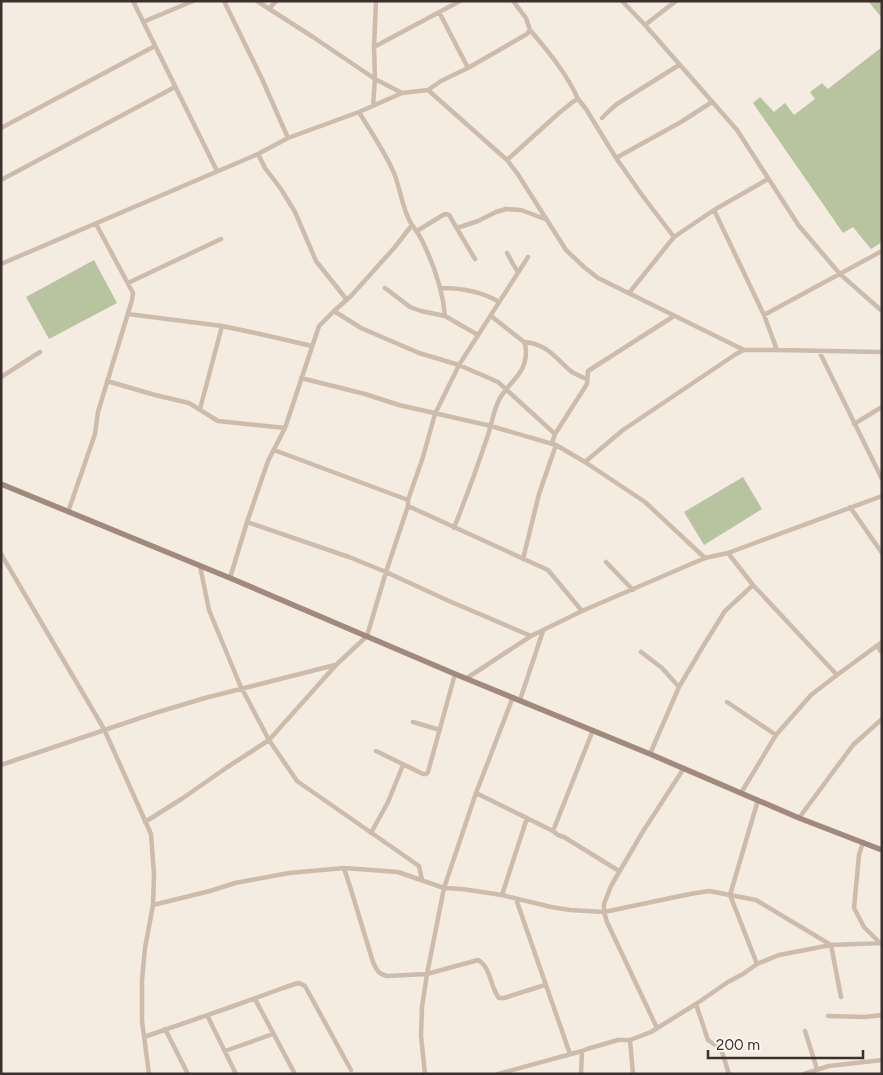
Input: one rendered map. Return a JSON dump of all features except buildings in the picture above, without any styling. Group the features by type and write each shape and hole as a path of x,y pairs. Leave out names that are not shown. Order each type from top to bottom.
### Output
{"main road":[{"path":"1,484 230,578 800,818 882,850"}],"street":[{"path":"133,1 217,172"},
{"path":"143,22 193,1"},
{"path":"224,1 288,138"},
{"path":"257,1 375,79 402,93"},
{"path":"268,9 276,1"},
{"path":"373,106 376,1"},
{"path":"374,47 460,1"},
{"path":"513,1 526,18 530,30 570,84 616,158 674,237"},
{"path":"622,1 737,130 799,226 840,274 882,310"},
{"path":"645,25 675,2"},
{"path":"439,12 468,68"},
{"path":"1,264 258,154 288,138 359,112 402,93 428,90 527,34 530,30"},
{"path":"1,128 155,46"},
{"path":"602,118 617,104 679,64"},
{"path":"1,180 175,87"},
{"path":"428,90 507,160 566,250 598,278 744,350 882,352"},
{"path":"507,160 558,112 578,99"},
{"path":"616,158 682,122 712,102"},
{"path":"359,112 395,175 407,217 417,231 436,272 444,299 445,316"},
{"path":"258,154 265,168 282,189 295,212 316,261 347,300"},
{"path":"629,293 674,237 714,210 768,179"},
{"path":"457,228 506,209 521,210 546,219"},
{"path":"714,210 764,315 777,350"},
{"path":"417,231 446,214 449,215 475,259"},
{"path":"68,512 95,434 98,412 133,293 96,224"},
{"path":"230,578 268,461 285,428 320,326 347,300 395,247 412,225"},
{"path":"128,283 221,239"},
{"path":"764,315 882,251"},
{"path":"507,253 518,272"},
{"path":"145,822 269,740 336,665 367,636 435,414 460,365 528,257"},
{"path":"385,288 410,307 445,316 478,335"},
{"path":"441,288 455,288 476,292 491,296 499,302"},
{"path":"334,311 361,328 419,353 460,365 498,382 555,434"},
{"path":"128,314 222,326 312,346"},
{"path":"491,316 524,342 541,346 556,356 572,372 587,379"},
{"path":"523,559 554,444 555,434 587,384 588,371 674,316"},
{"path":"200,409 222,326"},
{"path":"454,528 473,480 491,426 494,410 500,398 518,376 525,363 526,348 524,342"},
{"path":"586,462 631,425 744,350"},
{"path":"819,351 882,479"},
{"path":"1,377 40,352"},
{"path":"301,378 365,394 399,405 491,426 554,444 586,462 645,502 705,558"},
{"path":"107,381 189,403 218,421 285,428"},
{"path":"854,424 882,407"},
{"path":"274,450 408,500"},
{"path":"467,678 531,636 705,558 728,552 882,496"},
{"path":"408,506 548,570 582,612"},
{"path":"850,507 882,553"},
{"path":"247,522 349,557 531,636"},
{"path":"728,552 753,585 837,675"},
{"path":"1,554 104,729 151,834 154,874 153,906 145,948 142,980 142,1021 149,1074"},
{"path":"606,562 633,590"},
{"path":"200,566 209,610 242,689 269,740 297,782 419,866 422,880"},
{"path":"650,754 679,686 725,611 753,585"},
{"path":"520,700 543,631"},
{"path":"741,793 776,735 811,695 882,642"},
{"path":"877,646 882,653"},
{"path":"641,652 662,668 679,686"},
{"path":"1,765 155,712 336,665"},
{"path":"376,751 426,774 455,674"},
{"path":"425,1074 421,1036 422,1007 444,888 476,793 513,697"},
{"path":"727,702 776,735"},
{"path":"800,818 853,745 882,719"},
{"path":"413,722 440,730"},
{"path":"877,723 882,728"},
{"path":"553,831 593,730"},
{"path":"371,833 388,802 403,765"},
{"path":"657,1028 607,922 604,904 619,871 684,768"},
{"path":"476,793 553,831 619,871"},
{"path":"757,964 730,895 758,800"},
{"path":"502,895 527,818"},
{"path":"863,842 859,856 854,908 864,927 881,943"},
{"path":"153,906 234,883 344,868 398,872 444,888 502,895 570,910 604,912 709,891 756,900 831,945 841,997"},
{"path":"344,868 373,962 377,971 382,975 427,974 478,960 482,961 485,966 495,993 499,998 545,986"},
{"path":"516,899 570,1054"},
{"path":"498,1074 618,1040 630,1040 651,1032 757,964 779,955 831,945 881,943"},
{"path":"144,1037 254,998 301,984 304,986 351,1070"},
{"path":"254,998 296,1074"},
{"path":"696,1004 708,1040 721,1050 730,1074"},
{"path":"207,1015 236,1074"},
{"path":"828,1016 865,1017 882,1015"},
{"path":"165,1029 188,1074"},
{"path":"805,1031 818,1069"},
{"path":"225,1050 273,1034"},
{"path":"630,1040 633,1074"},
{"path":"581,1074 582,1051"},
{"path":"804,1074 829,1066 882,1060"}],"green space":[{"path":"868,1 882,1 882,18"},
{"path":"882,47 882,242 871,249 853,227 843,233 753,103 760,97 774,112 785,103 794,115 815,99 810,92 822,83 828,89"},
{"path":"94,260 117,303 49,339 26,297"},
{"path":"743,477 762,509 704,545 684,512"}]}
